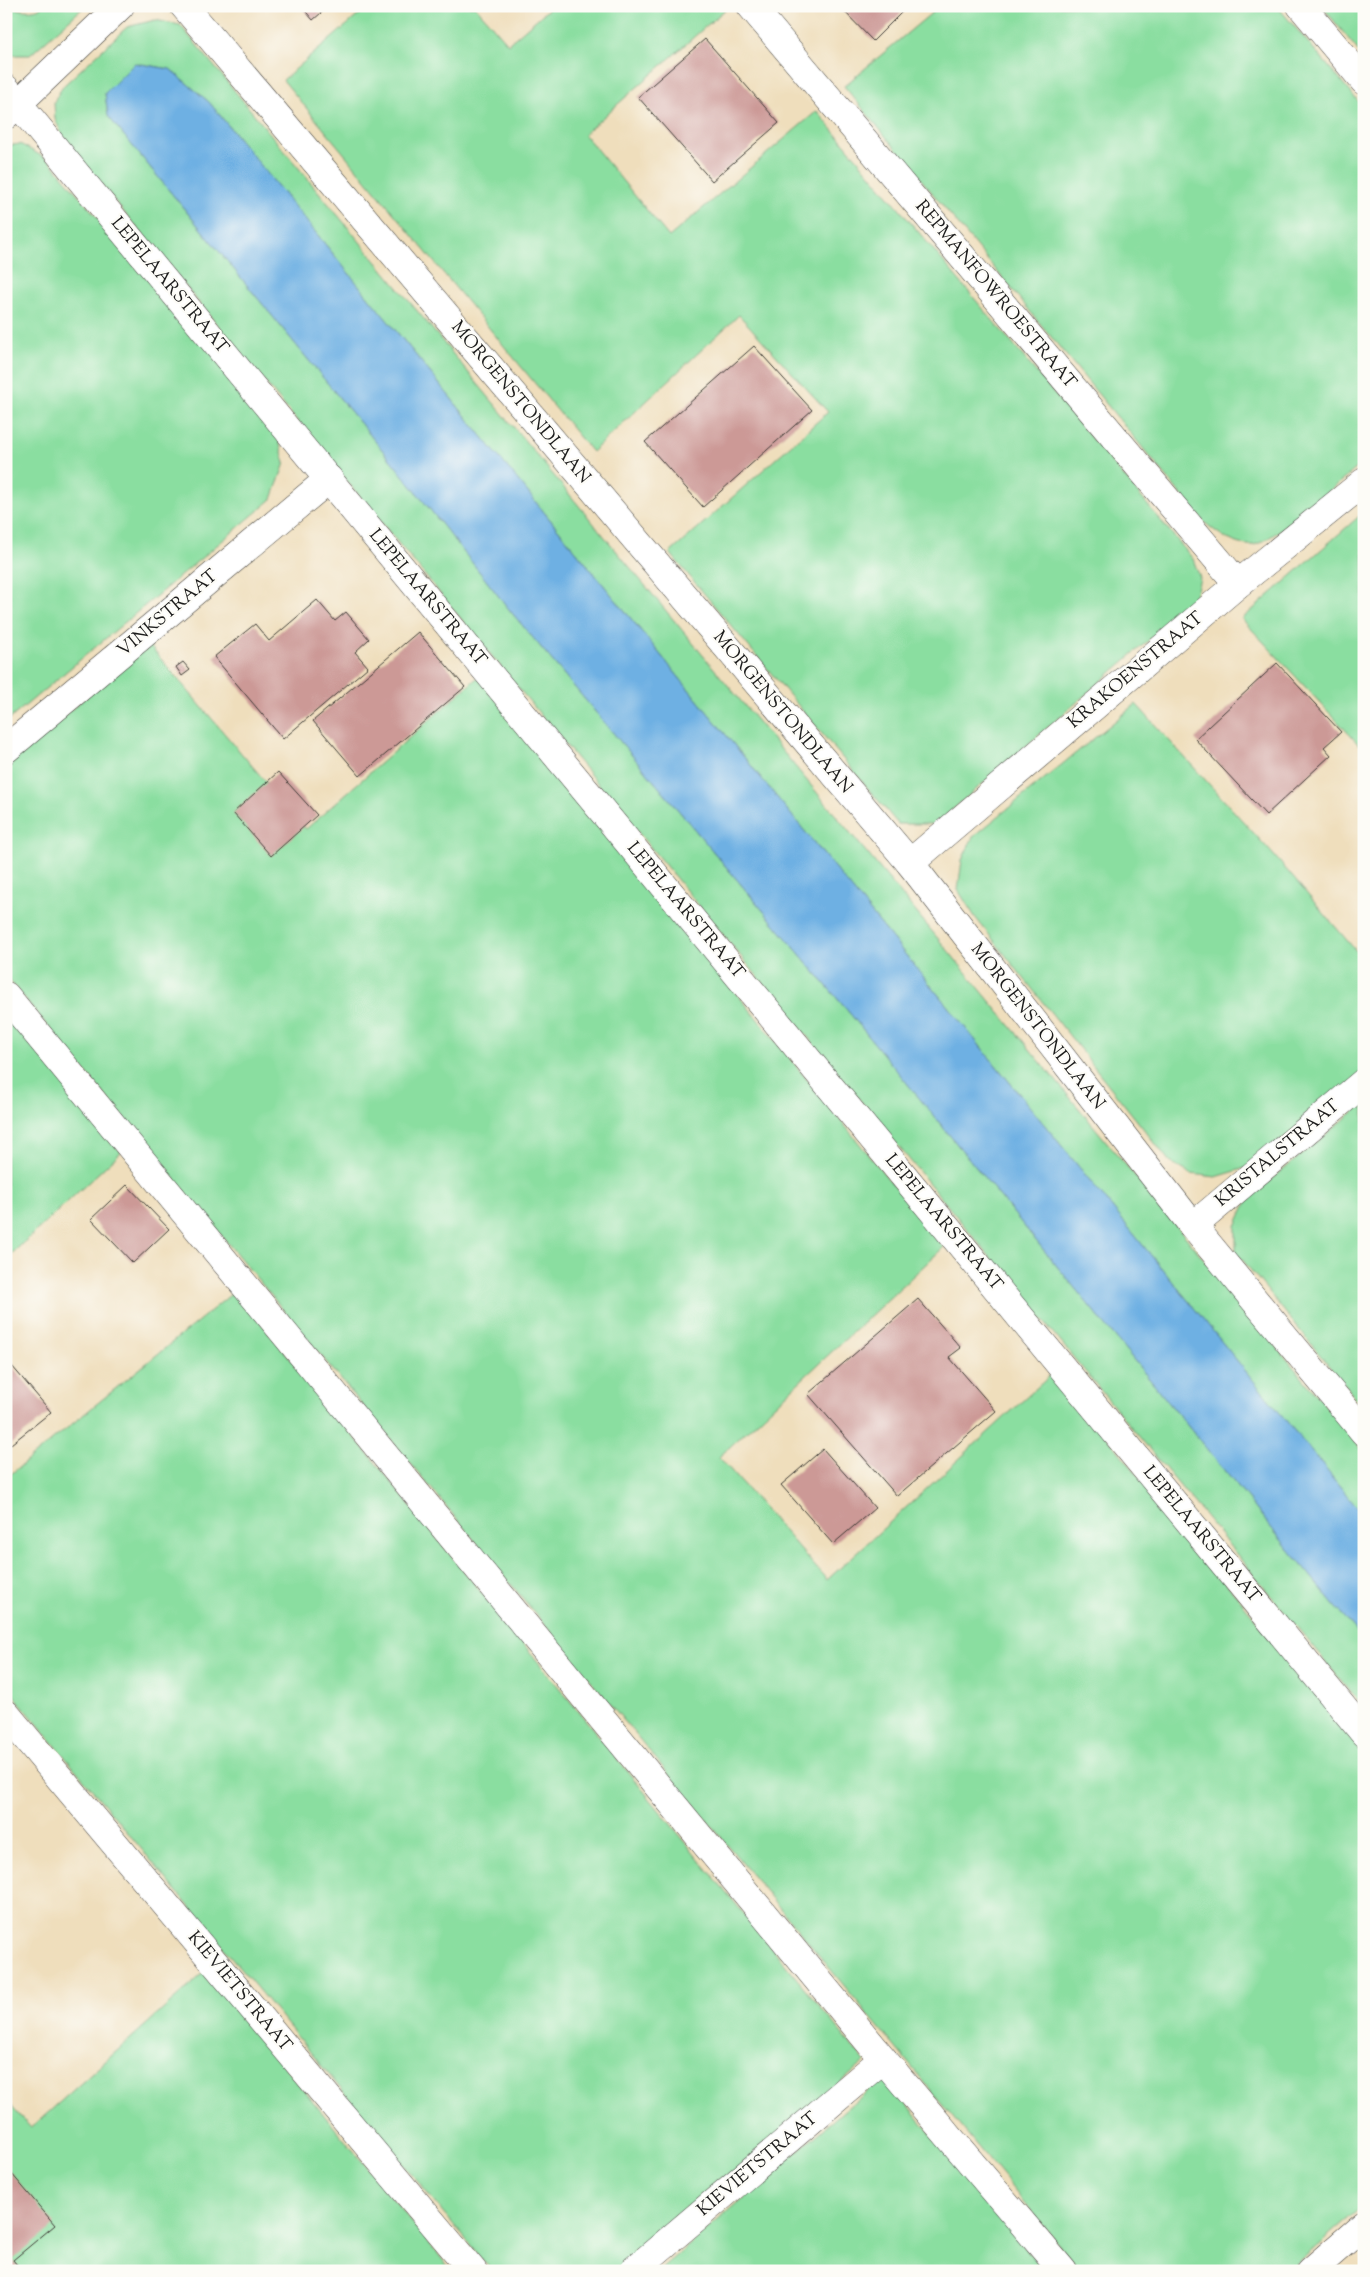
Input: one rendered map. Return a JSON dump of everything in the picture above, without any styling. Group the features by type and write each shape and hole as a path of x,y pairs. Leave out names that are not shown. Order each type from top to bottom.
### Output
{"street":[{"path":"11,103 120,6"},
{"name":"MORGENSTONDLAAN","path":"184,6 910,863 1193,1226 1364,1432"},
{"name":"REPMANFOWROESTRAAT","path":"751,6 1238,584"},
{"path":"1301,6 1364,81"},
{"name":"LEPELAARSTRAAT","path":"11,103 329,479 1364,1732"},
{"name":"VINKSTRAAT","path":"6,750 329,479"},
{"name":"KRAKOENSTRAAT","path":"910,863 1238,584 1364,482"},
{"path":"6,996 883,2059 1063,2271"},
{"name":"KRISTALSTRAAT","path":"1193,1226 1364,1082"},
{"name":"KIEVIETSTRAAT","path":"6,1714 473,2271"},
{"name":"KIEVIETSTRAAT","path":"634,2271 883,2059"},
{"path":"1311,2271 1364,2225"}],"green space":[{"path":"6,6 34,10 43,6 85,6 30,55 11,55 6,52"},
{"path":"369,6 475,6 508,44 552,6 729,6 584,134 669,237 817,111 1193,559 1200,578 1194,601 936,824 898,824 670,553 828,412 739,315 592,452 283,80"},
{"path":"940,6 1277,6 1364,108 1364,462 1276,533 1254,545 1240,544 1220,534 1203,521 844,86"},
{"path":"1322,6 1364,6 1364,58"},
{"path":"155,20 180,25 1364,1452 1364,1516 209,102 170,69 135,63 105,93 108,116 398,469 512,613 852,1016 1364,1641 1364,1708 65,141 55,119 54,102 62,87 127,27"},
{"path":"20,144 49,160 276,430 285,463 272,499 6,722 6,146"},
{"path":"1364,512 1364,750 1242,619"},
{"path":"148,644 306,829 478,677 944,1247 719,1457 827,1580 1054,1372 1364,1752 1364,2205 1287,2271 1081,2271 6,976 6,765"},
{"path":"1136,704 1271,852 1364,960 1364,1074 1249,1167 1216,1177 1191,1174 1170,1162 975,917 958,890 962,860 973,837"},
{"path":"6,1011 121,1152 6,1259"},
{"path":"1364,1103 1364,1409 1236,1252 1236,1226 1248,1199"},
{"path":"235,1291 865,2062 619,2271 492,2271 6,1686 6,1478"},
{"path":"206,1971 452,2271 6,2271 6,2101 31,2128"},
{"path":"884,2077 1045,2271 659,2271"}],"water":[{"path":"135,63 170,69 209,102 1364,1516 1364,1641 852,1016 512,613 398,469 108,116 105,93"}],"building":[{"path":"301,6 329,6 313,20"},
{"path":"839,6 908,6 873,41"},
{"path":"705,39 779,123 712,181 638,97"},
{"path":"754,346 812,410 703,507 645,442"},
{"path":"317,600 335,621 346,612 369,639 355,652 368,667 283,739 214,657 255,624 269,641"},
{"path":"418,632 465,687 360,776 313,721"},
{"path":"183,662 190,670 182,676 176,667"},
{"path":"1277,663 1341,732 1324,747 1331,755 1266,815 1195,739"},
{"path":"278,772 317,815 271,856 233,813"},
{"path":"127,1185 169,1229 133,1263 91,1219"},
{"path":"918,1299 961,1348 949,1357 996,1411 897,1496 808,1394"},
{"path":"6,1359 51,1412 6,1448"},
{"path":"823,1449 875,1508 833,1544 781,1485"},
{"path":"6,2167 55,2225 13,2260 22,2271 6,2271"}]}
